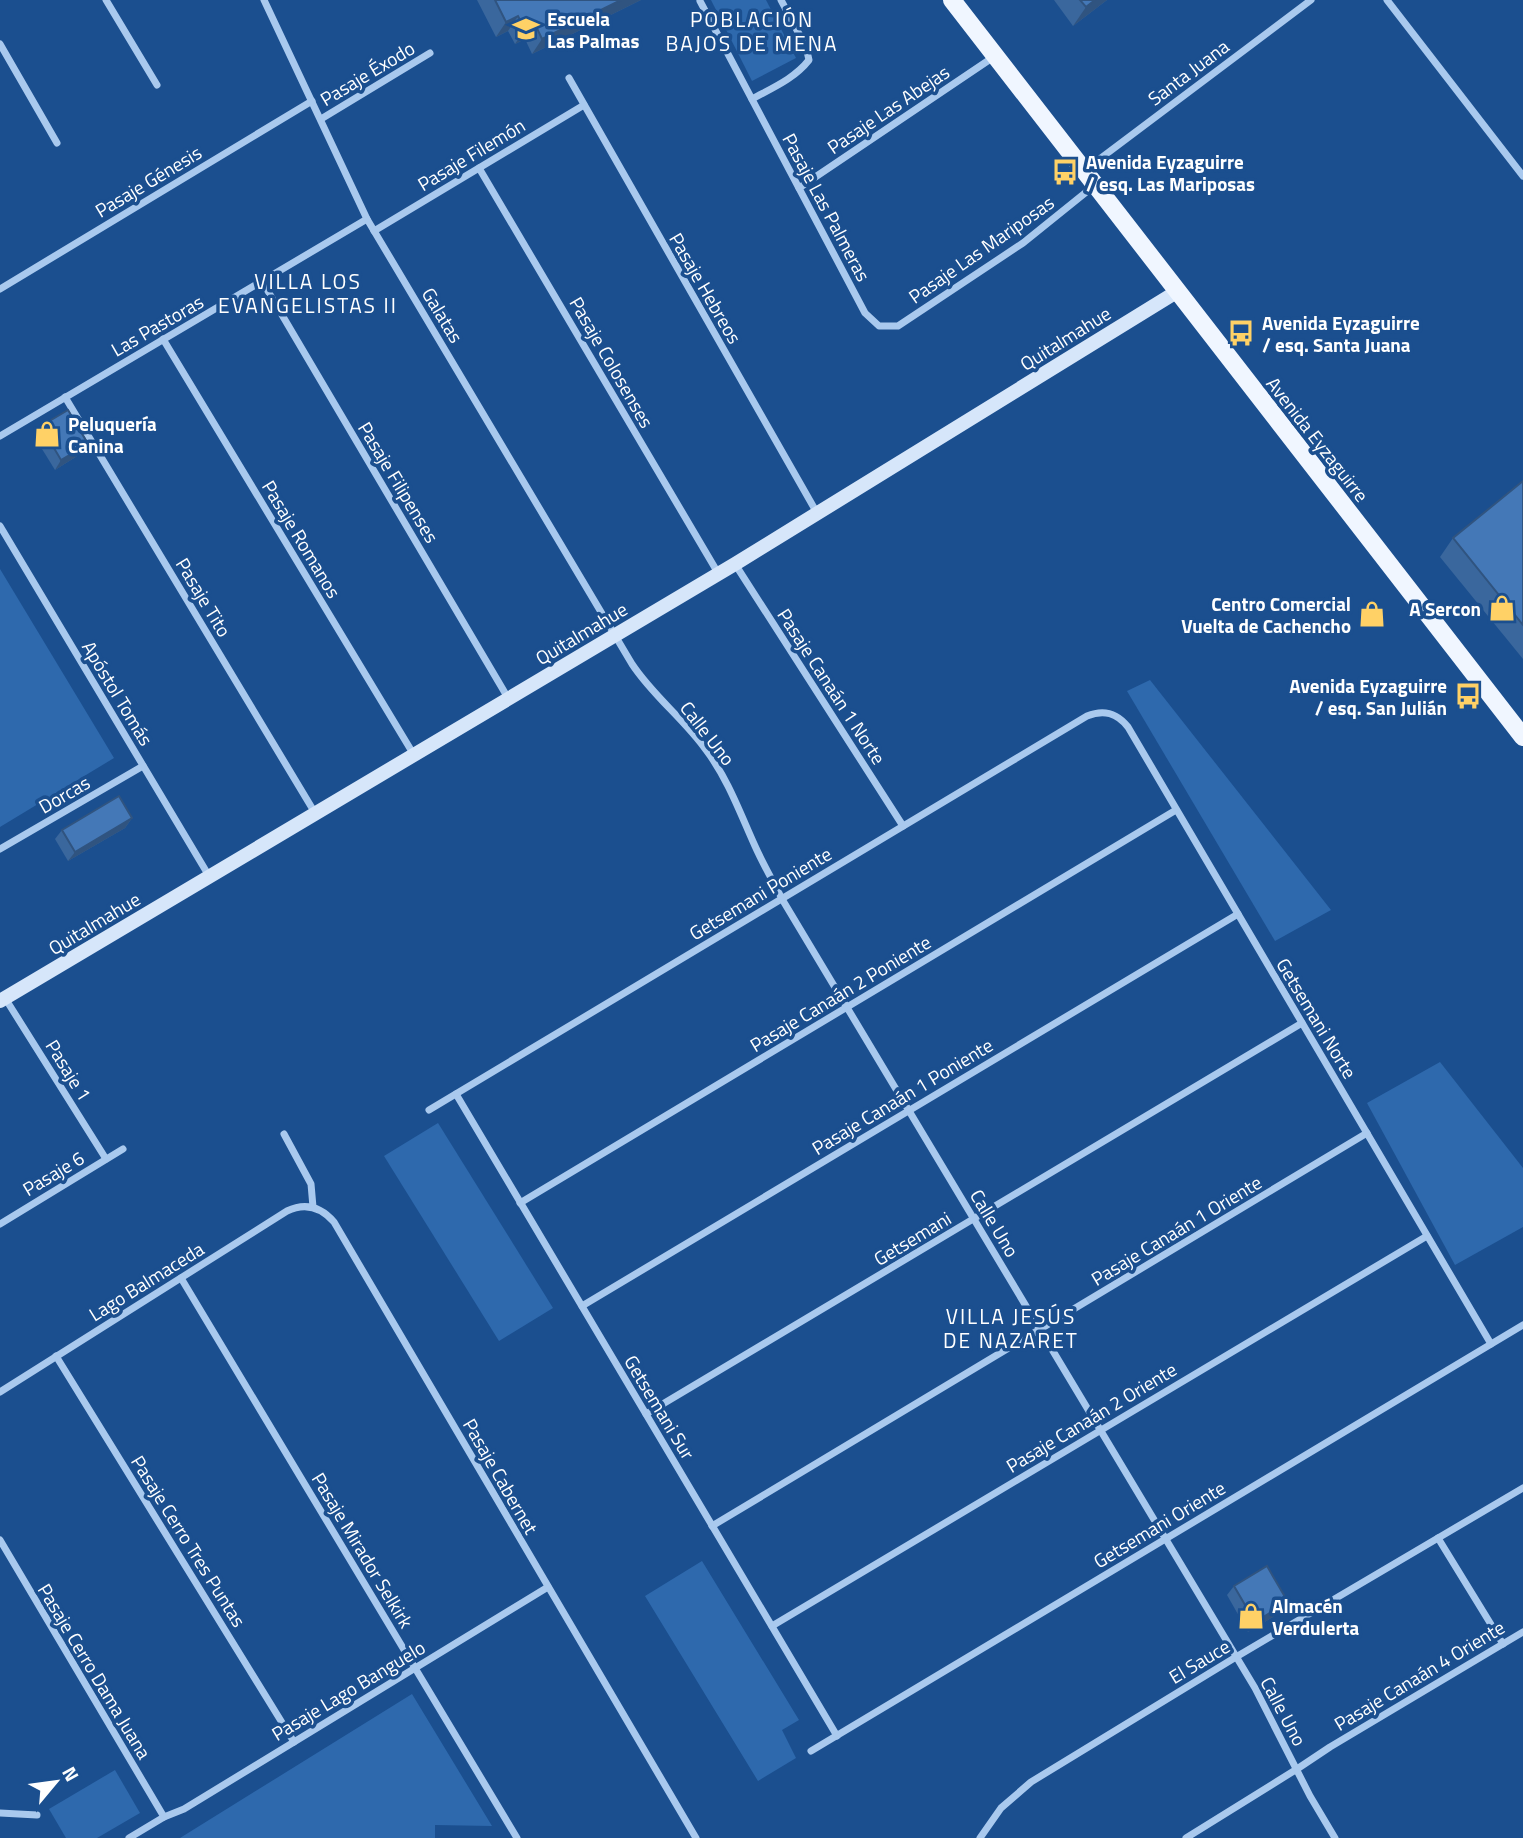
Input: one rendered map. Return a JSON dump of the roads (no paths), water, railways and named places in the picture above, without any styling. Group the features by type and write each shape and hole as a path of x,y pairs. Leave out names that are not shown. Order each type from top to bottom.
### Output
{"main road":[{"name":"Avenida Eyzaguirre","path":"953,0 1523,736"}],"street":[{"path":"106,0 157,85"},
{"name":"Galatas","path":"264,0 367,219 614,635"},
{"path":"752,99 793,76 809,60 806,47 781,0"},
{"name":"Santa Juana","path":"1090,177 1311,0"},
{"path":"1387,0 1523,176"},
{"name":"Pasaje Las Palmeras","path":"700,1 865,313 879,326"},
{"path":"0,44 57,143"},
{"name":"Pasaje Éxodo","path":"321,120 430,53"},
{"name":"Pasaje Las Abejas","path":"799,188 995,55"},
{"name":"Pasaje Hebreos","path":"569,78 817,513"},
{"name":"Pasaje Génesis","path":"0,289 312,101"},
{"name":"Pasaje Filemón","path":"374,231 584,105"},
{"name":"Pasaje Colosenses","path":"480,168 718,573"},
{"name":"Pasaje Las Mariposas","path":"879,326 898,326 1023,243 1090,177"},
{"name":"Las Pastoras","path":"0,436 367,219"},
{"name":"Pasaje Filipenses","path":"262,281 508,698"},
{"name":"Quitalmahue","path":"2,1000 734,564 1178,291"},
{"name":"Pasaje Romanos","path":"163,340 414,755"},
{"name":"Pasaje Tito","path":"65,397 316,813"},
{"name":"Apóstol Tomás","path":"0,526 209,877"},
{"name":"Pasaje Canaán 1 Norte","path":"734,564 904,826"},
{"name":"Calle Uno","path":"614,635 638,673 692,731 723,776 756,850 782,899 1255,1688 1310,1796 1335,1838"},
{"name":"Getsemani Poniente","path":"429,1110 1087,716 1110,713"},
{"name":"Getsemani Norte","path":"1110,713 1128,727 1491,1344"},
{"name":"Dorcas","path":"0,849 143,766"},
{"name":"Pasaje Canaán 2 Poniente","path":"520,1203 1176,810"},
{"name":"Pasaje Canaán 1 Poniente","path":"582,1306 1238,914"},
{"name":"Pasaje 1","path":"2,1000 106,1159"},
{"name":"Getsemani","path":"646,1414 1302,1023"},
{"name":"Getsemani Sur","path":"456,1094 837,1736"},
{"name":"Pasaje Canaán 1 Oriente","path":"712,1526 1367,1133"},
{"path":"284,1134 311,1184 313,1207"},
{"name":"Pasaje 6","path":"0,1224 123,1149"},
{"name":"Lago Balmaceda","path":"0,1392 287,1211 295,1207 313,1207"},
{"name":"Pasaje Cabernet","path":"313,1207 321,1210 334,1222 696,1838"},
{"name":"Pasaje Canaán 2 Oriente","path":"772,1626 1427,1236"},
{"name":"Pasaje Mirador Selkirk","path":"181,1278 517,1838"},
{"name":"Getsemani Oriente","path":"811,1751 1523,1325"},
{"name":"Pasaje Cerro Tres Puntas","path":"56,1356 294,1742"},
{"name":"El Sauce","path":"979,1838 1001,1808 1031,1782 1236,1657 1523,1488"},
{"path":"1438,1538 1503,1644"},
{"name":"Pasaje Cerro Dama Juana","path":"0,1540 164,1817"},
{"name":"Pasaje Lago Banguelo","path":"129,1838 164,1817 184,1809 548,1587"},
{"name":"Pasaje Canaán 4 Oriente","path":"1186,1838 1330,1747 1523,1632"},
{"path":"0,1813 37,1815"}],"place":[{"name":"Escuela Las Palmas","path":"526,29"},
{"name":"Avenida Eyzaguirre / esq. Las Mariposas","path":"1065,172"},
{"name":"Avenida Eyzaguirre / esq. Santa Juana","path":"1241,333"},
{"name":"Peluquería Canina","path":"47,434"},
{"name":"A Sercon","path":"1502,608"},
{"name":"Centro Comercial Vuelta de Cachencho","path":"1372,614"},
{"name":"Avenida Eyzaguirre / esq. San Julián","path":"1468,696"},
{"name":"Almacén Verdulerta","path":"1251,1616"}],"district":[{"name":"POBLACIÓN BAJOS DE MENA","path":"752,31"},
{"name":"VILLA LOS EVANGELISTAS II","path":"308,293"},
{"name":"VILLA JESÚS DE NAZARET","path":"1011,1328"}]}
